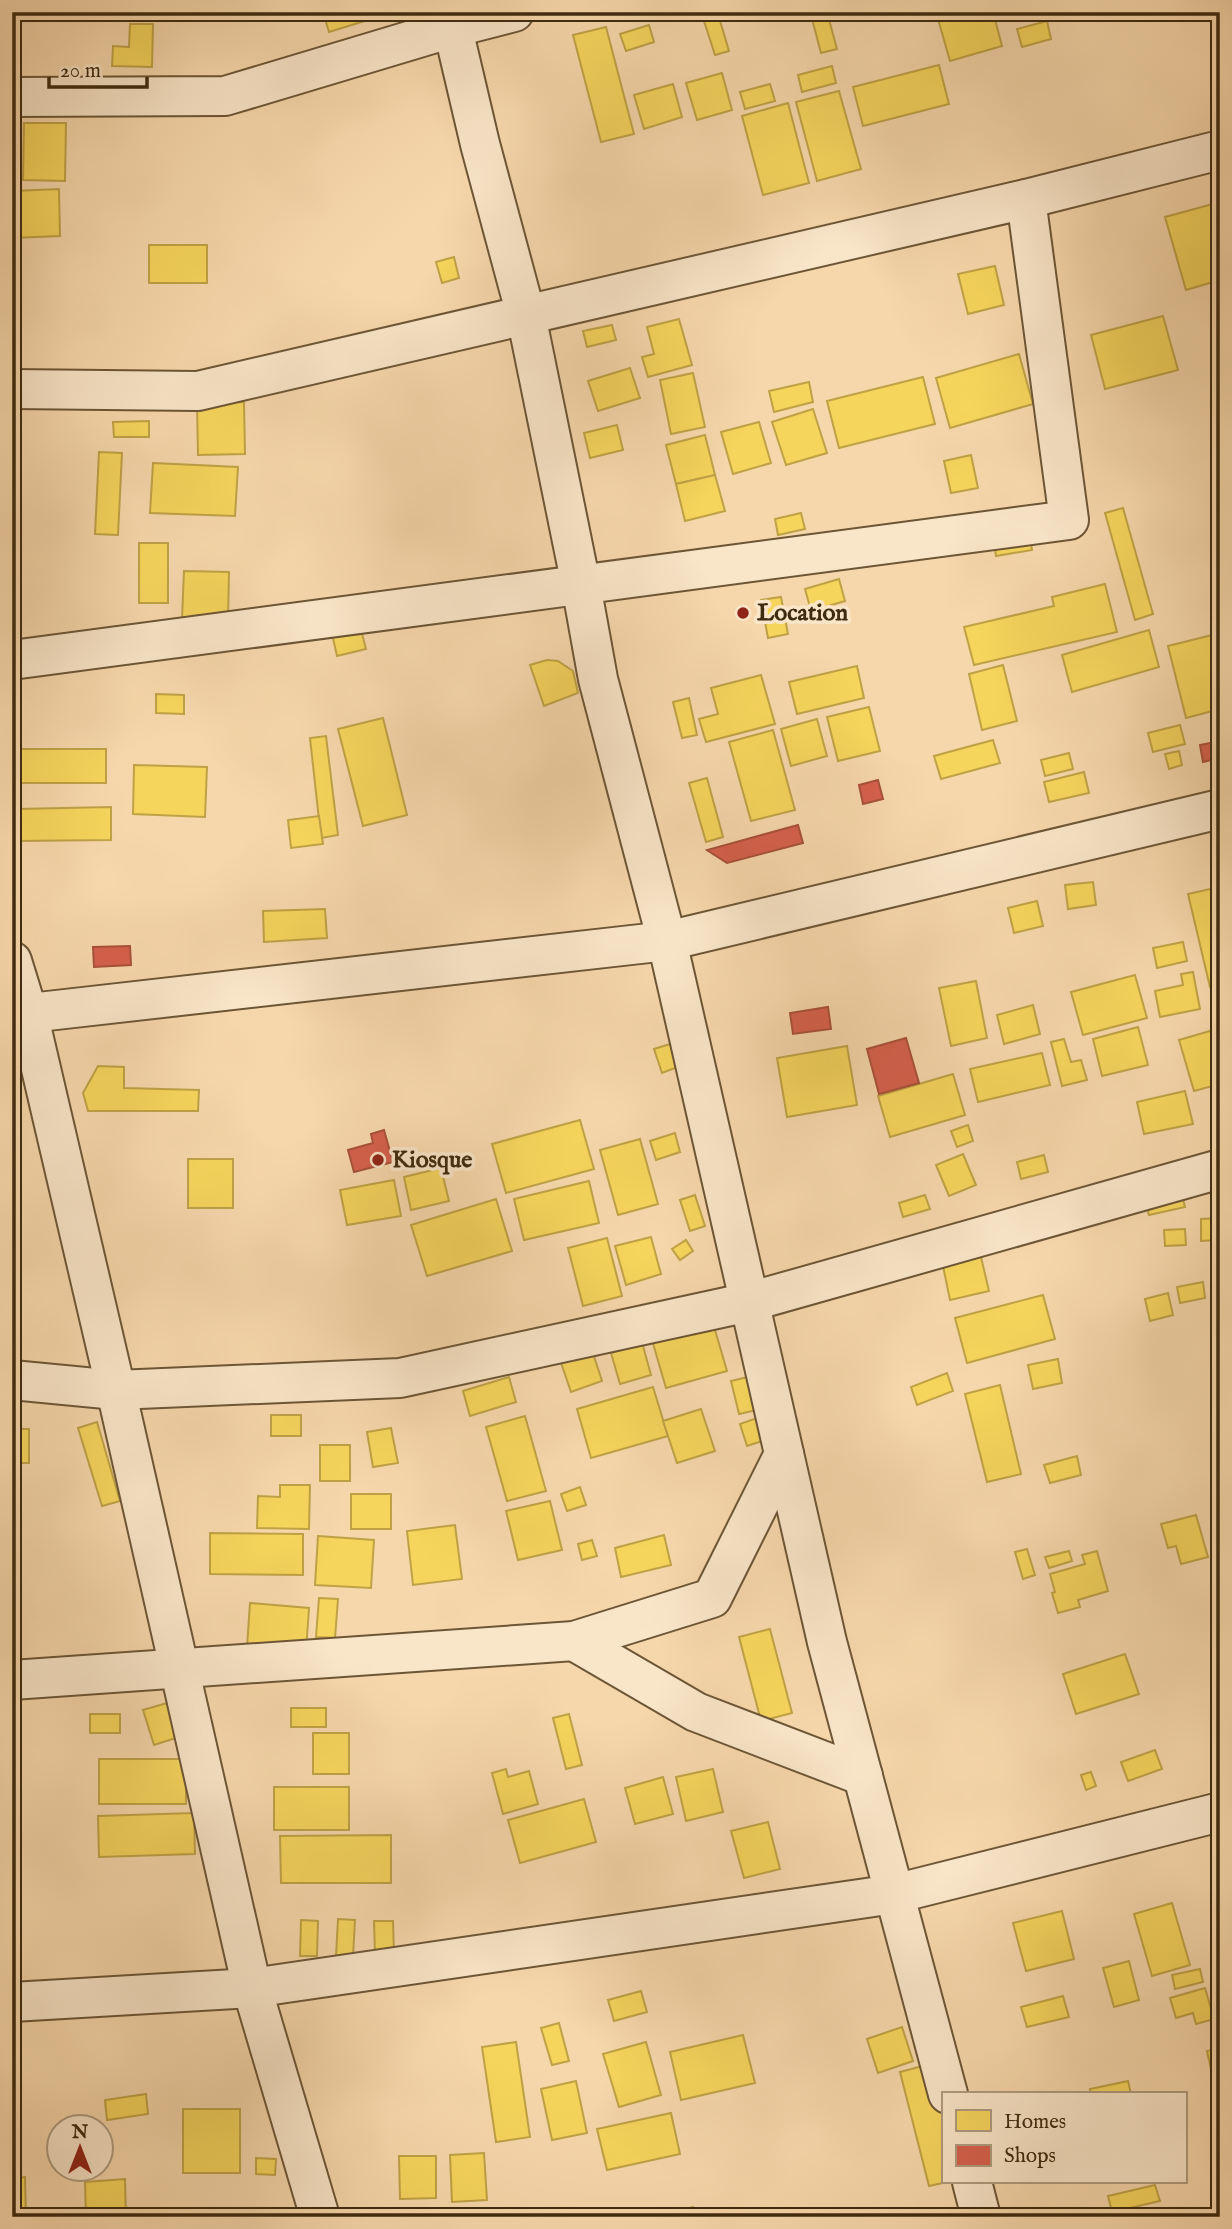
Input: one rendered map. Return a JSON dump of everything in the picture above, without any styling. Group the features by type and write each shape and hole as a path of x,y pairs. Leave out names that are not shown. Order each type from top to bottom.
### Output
{"street":[{"path":"12,97 225,96 451,20 514,12"},
{"path":"451,20 480,144 526,315 598,680 667,941 827,1642 947,2092"},
{"path":"12,388 198,391 1026,199 1220,150"},
{"path":"12,660 1069,520 1026,199"},
{"path":"20,1014 667,941 1220,809"},
{"path":"12,961 20,1014 116,1390 252,1988 320,2217"},
{"path":"12,1380 116,1390 400,1378 749,1302 1220,1169"},
{"path":"12,1679 179,1670 574,1641 712,1598 784,1454"},
{"path":"574,1641 696,1712 863,1776"},
{"path":"12,2002 252,1988 894,1894 1220,1811"}],"building: Homes":[{"path":"323,12 366,12 368,20 329,32"},
{"path":"827,12 837,49 821,53 811,15"},
{"path":"936,12 993,12 1002,46 950,61"},
{"path":"1099,12 1144,12 1101,21"},
{"path":"1209,12 1220,12 1220,34 1215,36"},
{"path":"718,14 729,51 715,55 703,18"},
{"path":"1047,21 1051,39 1022,47 1017,29"},
{"path":"130,24 153,24 152,67 112,66 113,46 129,47"},
{"path":"649,25 654,42 626,51 620,34"},
{"path":"606,27 634,134 601,142 573,35"},
{"path":"939,65 949,104 863,126 853,87"},
{"path":"832,66 836,83 802,92 798,75"},
{"path":"722,73 732,110 697,120 686,83"},
{"path":"673,84 682,117 644,129 634,95"},
{"path":"770,84 775,101 745,109 740,92"},
{"path":"839,91 861,169 817,181 796,102"},
{"path":"788,103 809,183 763,195 742,116"},
{"path":"24,123 66,123 65,181 23,180"},
{"path":"59,189 60,236 12,238 12,191"},
{"path":"1220,202 1220,280 1186,290 1165,217"},
{"path":"149,245 207,245 207,283 149,283"},
{"path":"454,257 459,278 442,283 436,262"},
{"path":"995,266 1004,305 968,314 958,274"},
{"path":"1163,316 1178,370 1105,389 1091,335"},
{"path":"679,319 692,365 648,377 642,357 654,354 647,327"},
{"path":"612,325 616,340 587,347 583,331"},
{"path":"1019,354 1033,404 950,428 936,378"},
{"path":"630,368 640,398 598,411 588,381"},
{"path":"693,373 705,427 671,434 660,380"},
{"path":"923,377 935,424 839,448 827,401"},
{"path":"809,382 813,402 774,412 769,391"},
{"path":"244,402 245,454 198,455 197,403"},
{"path":"813,409 827,453 786,465 772,422"},
{"path":"149,421 149,437 114,437 113,422"},
{"path":"759,422 771,463 733,474 721,432"},
{"path":"617,425 623,450 590,458 584,433"},
{"path":"705,435 715,475 676,484 666,445"},
{"path":"99,452 122,453 118,535 95,534"},
{"path":"971,455 978,488 951,493 944,461"},
{"path":"153,463 238,467 235,516 150,513"},
{"path":"715,475 725,511 685,521 676,484"},
{"path":"1123,508 1153,614 1135,620 1105,513"},
{"path":"801,513 805,529 778,535 775,519"},
{"path":"1029,530 1032,550 996,556 993,536"},
{"path":"139,543 168,543 168,603 139,603"},
{"path":"184,571 229,572 228,620 182,619"},
{"path":"839,579 845,601 811,611 805,589"},
{"path":"1105,584 1117,632 974,665 964,627 1054,606 1052,597"},
{"path":"781,597 788,634 768,638 761,600"},
{"path":"360,626 366,649 337,656 332,634"},
{"path":"1149,630 1159,667 1072,692 1062,655"},
{"path":"1220,633 1220,709 1186,718 1168,646"},
{"path":"547,660 558,661 573,671 578,693 544,706 530,665"},
{"path":"1003,665 1017,721 982,730 969,674"},
{"path":"857,666 864,698 797,714 789,682"},
{"path":"761,675 775,724 706,742 699,719 718,714 711,688"},
{"path":"156,694 184,695 184,714 156,713"},
{"path":"689,698 697,735 682,738 673,702"},
{"path":"869,707 880,751 838,761 827,717"},
{"path":"383,718 407,815 363,826 338,729"},
{"path":"817,719 827,756 791,766 781,729"},
{"path":"1180,725 1185,744 1153,752 1148,733"},
{"path":"773,730 795,810 751,821 729,742"},
{"path":"326,736 338,835 321,838 310,738"},
{"path":"993,740 1000,763 941,779 934,756"},
{"path":"14,749 106,749 106,783 14,783"},
{"path":"1179,751 1182,765 1169,769 1165,754"},
{"path":"1069,753 1073,769 1045,776 1041,760"},
{"path":"134,765 207,767 205,817 133,814"},
{"path":"1084,772 1089,793 1049,802 1044,782"},
{"path":"707,778 723,837 706,842 689,783"},
{"path":"111,807 111,840 17,841 17,809"},
{"path":"319,816 323,844 291,848 288,820"},
{"path":"1093,882 1096,905 1068,909 1065,885"},
{"path":"1219,887 1220,984 1210,987 1188,894"},
{"path":"1037,901 1043,926 1014,933 1008,908"},
{"path":"325,909 327,938 264,942 263,911"},
{"path":"1183,942 1187,961 1157,968 1153,948"},
{"path":"1193,972 1200,1009 1160,1017 1155,991 1183,985 1181,974"},
{"path":"1135,975 1147,1018 1083,1035 1071,992"},
{"path":"976,981 987,1038 951,1046 939,988"},
{"path":"1033,1005 1040,1034 1004,1044 997,1015"},
{"path":"1138,1027 1148,1065 1102,1076 1093,1039"},
{"path":"1220,1028 1220,1084 1194,1091 1179,1040"},
{"path":"1064,1039 1071,1062 1081,1060 1087,1080 1062,1086 1051,1042"},
{"path":"670,1044 678,1067 662,1073 654,1049"},
{"path":"847,1046 857,1105 787,1117 777,1058"},
{"path":"1042,1053 1050,1085 978,1102 970,1069"},
{"path":"98,1066 124,1067 124,1088 199,1090 198,1111 88,1111 83,1093"},
{"path":"953,1074 965,1115 890,1137 878,1096"},
{"path":"1185,1091 1193,1124 1144,1134 1137,1102"},
{"path":"580,1120 594,1169 506,1193 492,1144"},
{"path":"968,1125 973,1141 957,1147 951,1131"},
{"path":"675,1133 680,1152 656,1160 650,1141"},
{"path":"640,1139 658,1204 618,1215 600,1150"},
{"path":"963,1154 976,1185 949,1196 936,1165"},
{"path":"1044,1155 1048,1172 1021,1179 1017,1162"},
{"path":"188,1159 233,1159 233,1208 188,1208"},
{"path":"441,1168 449,1201 411,1210 404,1177"},
{"path":"394,1180 401,1216 347,1225 340,1190"},
{"path":"589,1181 599,1223 524,1240 514,1199"},
{"path":"1180,1186 1185,1207 1149,1215 1143,1195"},
{"path":"695,1195 705,1226 690,1231 680,1200"},
{"path":"925,1195 930,1209 903,1217 899,1203"},
{"path":"496,1199 512,1251 427,1276 411,1225"},
{"path":"1220,1218 1220,1240 1201,1241 1201,1219"},
{"path":"1185,1229 1186,1245 1165,1246 1164,1230"},
{"path":"651,1237 661,1274 626,1285 615,1246"},
{"path":"607,1238 622,1296 583,1306 568,1248"},
{"path":"686,1240 693,1251 680,1260 672,1249"},
{"path":"981,1257 989,1291 950,1300 943,1266"},
{"path":"1203,1282 1205,1298 1180,1303 1177,1287"},
{"path":"1168,1293 1173,1315 1150,1321 1145,1299"},
{"path":"1043,1295 1055,1339 967,1363 955,1318"},
{"path":"713,1323 727,1371 666,1388 652,1340"},
{"path":"640,1335 651,1375 620,1384 611,1353 630,1347"},
{"path":"590,1344 602,1381 571,1392 558,1354"},
{"path":"1058,1359 1062,1383 1033,1389 1028,1365"},
{"path":"947,1373 953,1391 917,1405 911,1387"},
{"path":"752,1376 761,1409 739,1414 731,1381"},
{"path":"509,1377 516,1402 470,1416 463,1391"},
{"path":"1000,1385 1021,1474 987,1482 965,1394"},
{"path":"653,1387 668,1436 591,1458 577,1409"},
{"path":"701,1409 715,1451 677,1463 663,1421"},
{"path":"271,1415 301,1415 301,1436 271,1436"},
{"path":"525,1416 546,1491 507,1501 486,1427"},
{"path":"757,1418 765,1440 747,1446 740,1424"},
{"path":"97,1422 120,1501 102,1506 78,1428"},
{"path":"391,1428 398,1463 373,1467 367,1432"},
{"path":"15,1429 29,1429 29,1463 15,1463"},
{"path":"320,1445 350,1445 350,1481 320,1481"},
{"path":"1077,1456 1081,1475 1050,1483 1044,1465"},
{"path":"280,1485 310,1485 309,1529 257,1528 258,1496 280,1497"},
{"path":"580,1487 586,1505 567,1511 561,1494"},
{"path":"351,1494 391,1494 391,1529 351,1529"},
{"path":"550,1501 562,1550 518,1560 506,1511"},
{"path":"1196,1515 1208,1557 1181,1564 1176,1546 1168,1548 1161,1524"},
{"path":"455,1525 462,1579 413,1585 407,1531"},
{"path":"210,1533 303,1534 303,1575 210,1574"},
{"path":"664,1535 671,1565 621,1577 615,1548"},
{"path":"318,1536 374,1540 371,1588 315,1585"},
{"path":"592,1540 597,1556 582,1560 578,1544"},
{"path":"1027,1549 1035,1575 1023,1579 1015,1552"},
{"path":"1069,1551 1072,1561 1049,1568 1045,1557"},
{"path":"1097,1551 1108,1591 1078,1600 1080,1607 1058,1613 1050,1574 1085,1564 1082,1555"},
{"path":"319,1598 338,1599 335,1638 316,1637"},
{"path":"250,1603 309,1608 306,1651 247,1647"},
{"path":"770,1629 792,1713 761,1721 739,1637"},
{"path":"12,1630 18,1630 19,1652 12,1653"},
{"path":"1125,1654 1139,1694 1076,1714 1063,1674"},
{"path":"174,1701 185,1735 154,1745 143,1710"},
{"path":"291,1708 326,1708 326,1727 291,1727"},
{"path":"90,1714 120,1714 120,1733 90,1733"},
{"path":"569,1714 582,1765 566,1769 553,1718"},
{"path":"313,1733 349,1733 349,1774 313,1774"},
{"path":"1155,1750 1162,1769 1128,1781 1121,1762"},
{"path":"99,1759 186,1759 186,1804 99,1804"},
{"path":"506,1769 508,1777 529,1771 538,1804 503,1814 492,1773"},
{"path":"713,1769 723,1812 686,1821 676,1777"},
{"path":"1091,1772 1096,1786 1086,1790 1081,1775"},
{"path":"663,1777 673,1814 635,1824 625,1788"},
{"path":"274,1787 349,1787 349,1830 274,1830"},
{"path":"584,1799 596,1842 520,1863 508,1820"},
{"path":"194,1813 195,1854 99,1857 98,1816"},
{"path":"768,1822 780,1869 744,1878 731,1831"},
{"path":"391,1835 391,1883 281,1883 280,1836"},
{"path":"1172,1903 1190,1965 1152,1976 1134,1914"},
{"path":"1062,1911 1074,1959 1026,1971 1013,1923"},
{"path":"338,1919 355,1920 353,1957 336,1956"},
{"path":"301,1920 318,1921 317,1956 300,1956"},
{"path":"374,1921 393,1921 394,1955 375,1955"},
{"path":"1129,1961 1139,2000 1114,2007 1103,1968"},
{"path":"1200,1969 1203,1982 1175,1989 1172,1975"},
{"path":"1205,1988 1214,2019 1196,2024 1193,2013 1176,2018 1170,1998"},
{"path":"641,1991 647,2012 614,2021 608,2000"},
{"path":"1063,1996 1069,2017 1027,2027 1021,2007"},
{"path":"559,2023 569,2061 552,2065 541,2028"},
{"path":"902,2027 913,2061 878,2073 867,2039"},
{"path":"743,2035 755,2083 681,2100 670,2052"},
{"path":"516,2042 530,2137 496,2142 482,2047"},
{"path":"646,2042 661,2095 619,2107 603,2054"},
{"path":"1220,2048 1220,2081 1214,2083 1207,2051"},
{"path":"930,2064 942,2114 942,2183 929,2186 900,2072"},
{"path":"576,2081 587,2133 552,2140 541,2089"},
{"path":"1128,2081 1131,2092 1091,2092 1090,2089"},
{"path":"146,2094 148,2114 116,2119 116,2114 106,2114 105,2100"},
{"path":"183,2109 240,2109 240,2173 183,2173"},
{"path":"671,2113 680,2154 607,2170 597,2129"},
{"path":"484,2153 487,2200 452,2202 450,2155"},
{"path":"399,2156 436,2156 436,2198 400,2199"},
{"path":"256,2158 276,2159 275,2175 256,2174"},
{"path":"25,2177 26,2217 12,2217 12,2178"},
{"path":"125,2179 126,2217 86,2217 85,2184 116,2184 116,2180"},
{"path":"1155,2185 1160,2201 1112,2212 1108,2196"},
{"path":"693,2207 696,2217 659,2217"}],"building: Shops":[{"path":"1220,741 1220,758 1203,762 1200,745"},
{"path":"878,780 883,799 863,804 859,785"},
{"path":"798,825 803,843 727,863 707,850"},
{"path":"130,946 131,965 94,967 93,947"},
{"path":"828,1007 831,1029 793,1034 790,1013"},
{"path":"906,1038 919,1083 879,1094 867,1049"},
{"path":"384,1130 393,1162 354,1172 348,1150 373,1143 371,1134"}],"place":[{"name":"Location","path":"743,613"},
{"name":"Kiosque","path":"378,1160"}]}
